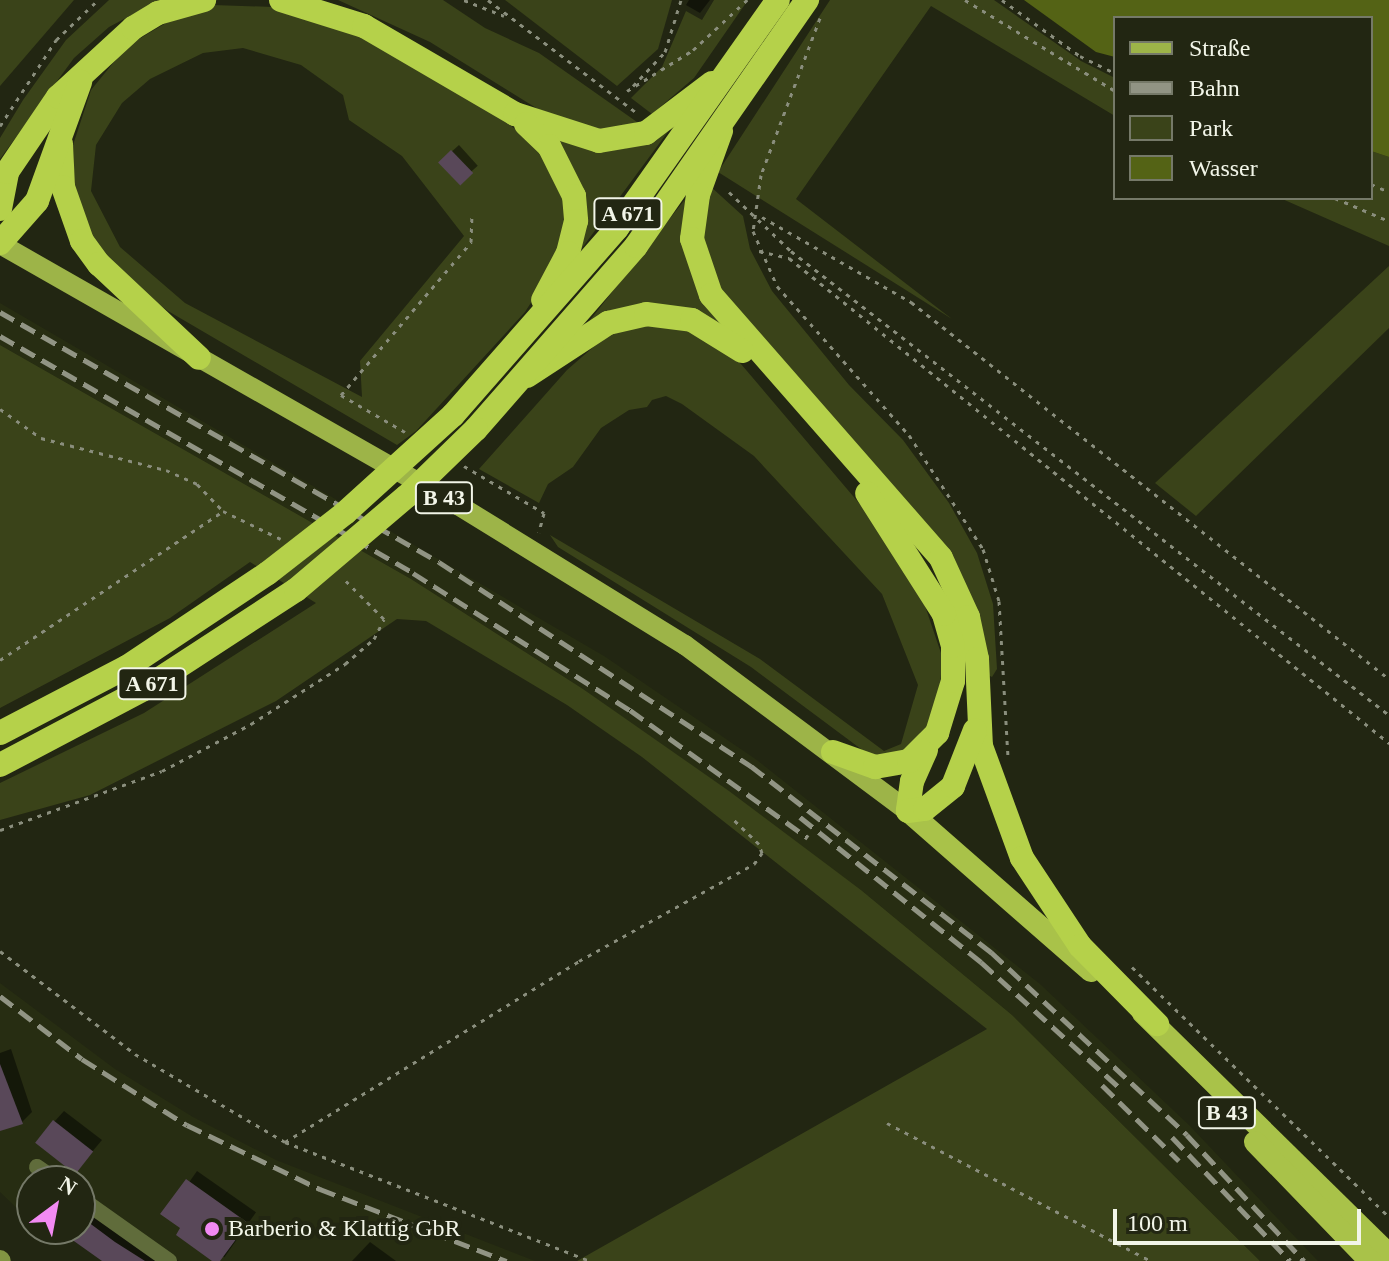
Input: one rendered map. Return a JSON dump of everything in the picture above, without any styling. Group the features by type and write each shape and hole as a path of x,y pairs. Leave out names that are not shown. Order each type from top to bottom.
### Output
{"highway":[{"path":"0,209 3,175 51,106 86,69 133,28 158,13 204,0"},
{"path":"281,0 328,12 396,42 515,114 561,133 625,140 669,120 740,59"},
{"name":"A 671","path":"0,733 127,667 268,573 345,513 453,415 505,359 634,206 740,59 778,0"},
{"name":"A 671","path":"0,765 144,689 296,590 389,512 527,376 636,246 815,6"},
{"path":"0,244 37,201 61,144 86,69"},
{"path":"505,359 557,277 576,221 565,172 549,146 515,114"},
{"path":"721,131 694,215 692,239 698,269 729,320 941,558 961,596 974,638 977,724 998,802 1040,890 1080,946 1157,1024"},
{"path":"61,144 63,187 82,241 99,264 199,358"},
{"path":"527,376 608,323 633,316 692,320 735,344 878,507 936,598 953,646 953,681 945,716 912,781 908,811 925,809 953,786 977,724"},
{"path":"833,752 863,765 893,768 928,748"},
{"name":"B 43","path":"908,811 1157,1024 1389,1255"},
{"name":"B 43","path":"1085,965 1370,1261"}],"main road":[{"name":"B 43","path":"0,244 534,551 685,645 833,752 908,811"}],"street":[{"path":"96,1209 169,1261"}],"path":[{"path":"0,126 56,40 98,0"},
{"path":"464,0 504,16"},
{"path":"490,0 504,16 641,117"},
{"path":"627,91 665,52 681,0"},
{"path":"618,98 693,50 747,0"},
{"path":"965,0 1113,90"},
{"path":"1002,0 1080,56 1113,72"},
{"path":"815,6 761,175 758,216 753,231 759,251 777,286 909,435 983,549 999,601 1010,765"},
{"path":"729,192 758,216 791,251 1389,715"},
{"path":"1340,200 1389,221"},
{"path":"409,434 341,395 471,242 472,215"},
{"path":"758,216 782,224 911,302 1389,679"},
{"path":"759,251 789,258 1389,743"},
{"path":"0,409 41,438 166,470 197,484 223,511 0,660"},
{"path":"463,466 544,513 534,551"},
{"path":"0,830 162,771 251,724 345,664 374,639 384,619"},
{"path":"285,1142 579,961 754,864 762,853 759,844 732,818"},
{"path":"0,951 135,1054 285,1142 590,1261"},
{"path":"1129,964 1389,1217"},
{"path":"887,1123 1151,1261"}],"shaded area":[{"path":"0,303 604,656 757,760 1040,984 1190,1126 1318,1261 1260,1261 1012,1015 861,890 583,689 411,579 0,345"},
{"path":"0,983 115,1069 193,1117 276,1160 535,1261 179,1261 96,1202 96,1165 16,1165 16,1208 0,1192"}],"green space":[{"path":"0,0 74,0 0,86"},
{"path":"109,0 160,0 109,27 74,58 0,159 0,138 23,100 66,40"},
{"path":"338,0 443,0 485,28 539,53 637,122 607,133 554,119 430,42"},
{"path":"505,0 672,0 658,49 617,86"},
{"path":"714,0 748,0 694,78 652,114 631,98 662,67 686,11 702,20"},
{"path":"830,0 994,0 1081,61 1113,77 1113,115 931,6 796,199 952,319 718,172"},
{"path":"213,5 273,7 316,16 385,47 501,117 537,148 562,188 569,229 555,265 525,312 416,431 397,445 168,311 129,282 90,236 75,193 73,145 91,90 127,46 171,20","holes":["243,48 301,65 343,95 349,120 402,156 464,236 360,361 362,397 185,303 120,247 91,191 96,145 122,103 150,79 203,53"]},
{"path":"670,129 571,263 582,233 552,137 604,150 624,149"},
{"path":"1373,152 1389,157 1389,246 1285,200 1373,200"},
{"path":"710,186 743,216 750,249 772,291 849,385 903,440 949,503 977,553 993,604 997,669 992,677 986,674 967,591 713,283 701,236"},
{"path":"686,198 683,235 729,333 693,313 572,343"},
{"path":"1389,266 1389,328 1196,516 1155,483"},
{"path":"667,324 715,341 741,364 864,509 919,588 942,656 939,711 904,759 869,755 751,667 558,547 550,535 760,659 884,751 901,744 918,685 882,594 754,456 682,404 666,396 652,400 647,407 629,410 601,428 573,467 548,484 539,503 479,469 567,370 599,342 631,325"},
{"path":"0,345 411,579 583,689 729,791 861,890 1012,1015 1260,1261 577,1261 987,1029 642,757 567,705 426,621 397,619 276,701 90,795 0,820 0,783 144,713 316,603 250,562 170,618 0,708"}],"water":[{"path":"1024,0 1389,0 1389,157 1373,152 1373,16 1113,16 1113,56 1096,52"}],"building":[{"path":"451,150 473,173 460,186 438,163"},
{"path":"0,1064 23,1124 0,1131"},
{"path":"53,1120 93,1151 83,1165 63,1165 35,1143"},
{"name":"Barberio & Klattig GbR","path":"186,1179 248,1223 220,1261 212,1261 176,1235 180,1228 160,1214"},
{"path":"96,1228 145,1261 102,1261 80,1245 96,1245"}],"railway":[{"path":"0,312 439,562 751,766 991,952 1187,1135 1304,1261"},
{"path":"0,336 413,573 630,710 808,838"},
{"path":"800,817 981,962 1120,1088"},
{"path":"0,996 82,1059 187,1125 320,1189 507,1261"},
{"path":"1102,1085 1179,1161"},
{"path":"1172,1137 1290,1261"}],"place":[{"name":"Barberio & Klattig GbR","path":"212,1229"}]}
